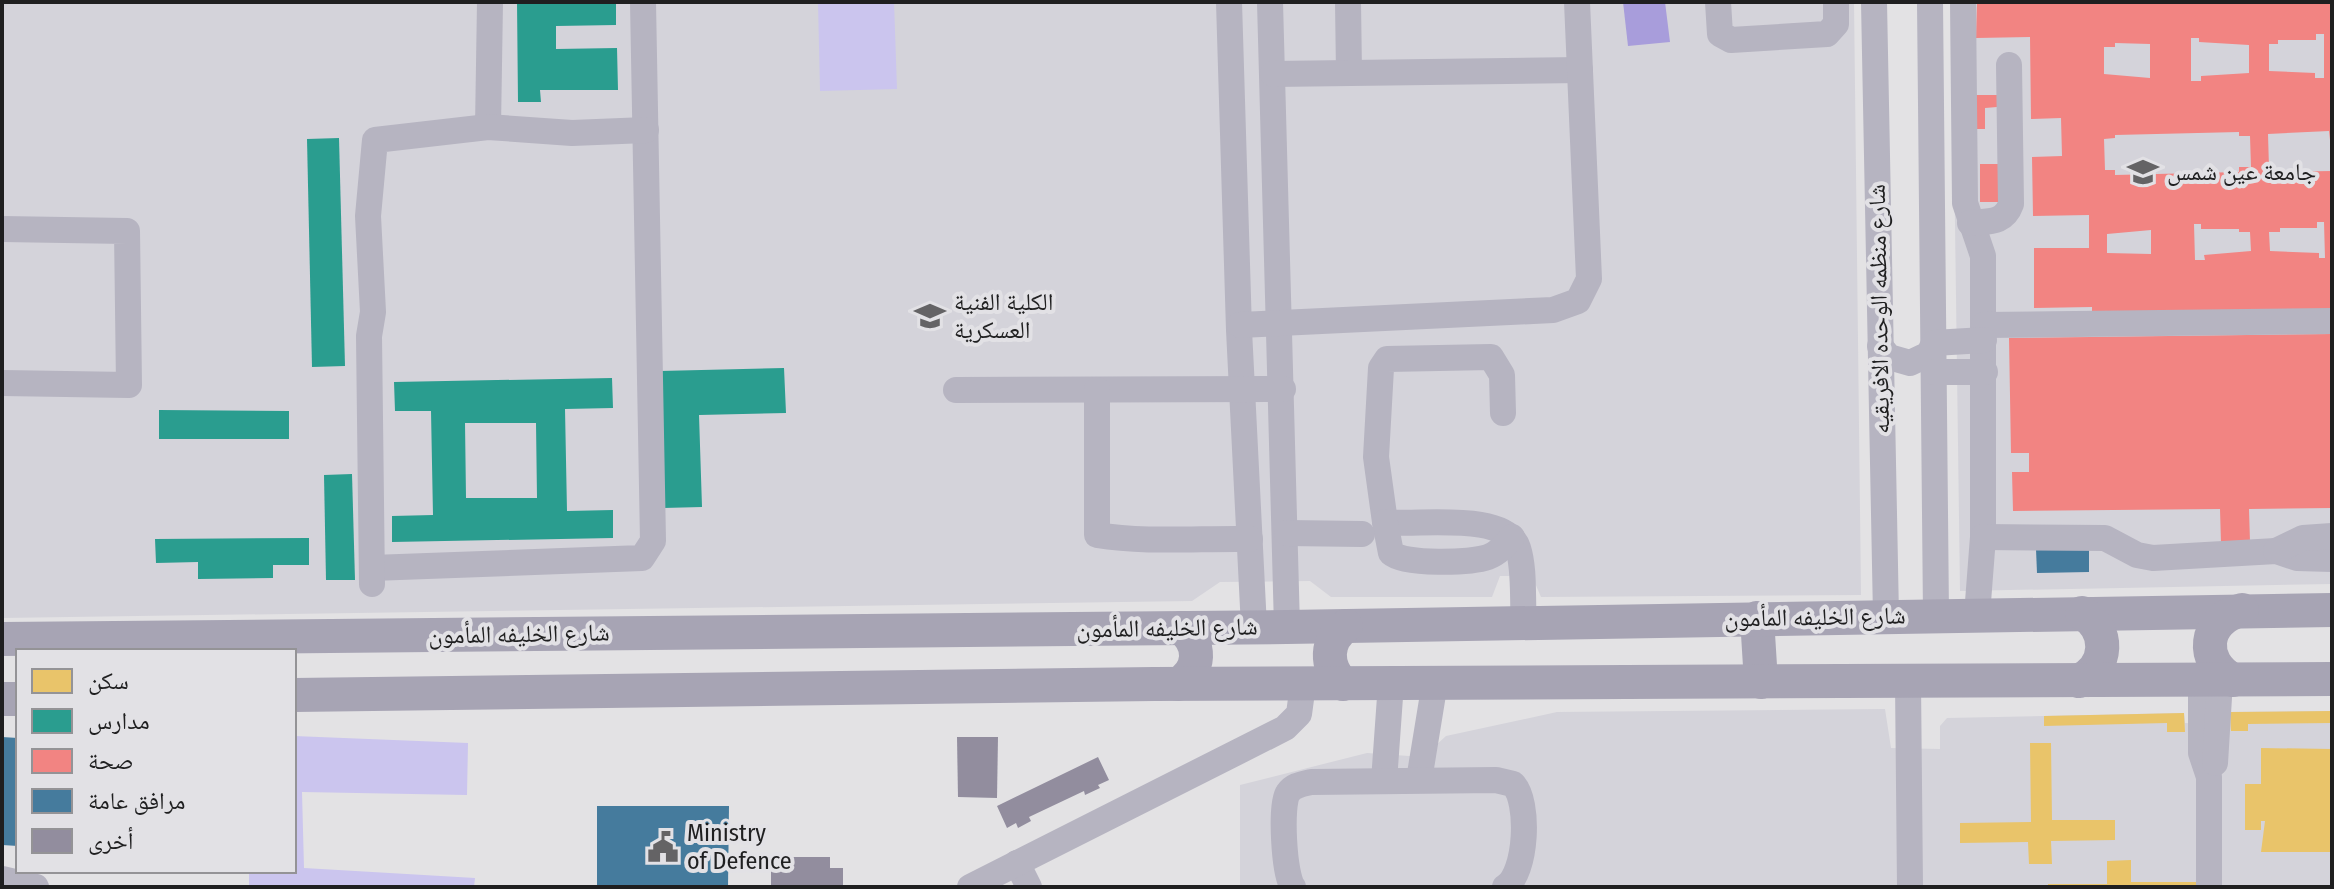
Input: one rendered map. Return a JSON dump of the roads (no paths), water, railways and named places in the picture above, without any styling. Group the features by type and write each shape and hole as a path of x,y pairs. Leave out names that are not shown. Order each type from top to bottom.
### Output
{"main road":[{"path":"2218,681 2208,647 2210,636 2222,617 2242,610"},
{"name":"شارع الخليفه المأمون","path":"2,639 256,644 2332,610"},
{"path":"2079,681 2095,670 2103,653 2101,634 2082,613"},
{"path":"1757,618 1761,682"},
{"path":"1343,684 1333,672 1329,657 1335,636 1346,626"},
{"path":"1178,684 1194,668 1197,653 1192,638 1181,628"},
{"path":"296,695 1178,684 2332,679"}],"street":[{"path":"488,127 490,2"},
{"path":"643,2 646,130 653,541 648,553 642,558 372,576 369,336 373,312 368,216 375,140 488,127 572,133 646,130"},
{"path":"1229,2 1250,539 1271,627"},
{"path":"1270,2 1287,533 1271,627"},
{"path":"1348,2 1349,73"},
{"path":"1240,325 1553,310 1578,301 1589,279 1577,2"},
{"path":"1718,2 1720,34 1731,40 1827,34 1836,24 1836,2"},
{"name":"شارع منظمه الوحده الافريقيه","path":"1874,2 1886,616"},
{"path":"1930,2 1936,615"},
{"path":"1963,2 1965,203 1983,252 1983,537 1977,615"},
{"path":"1232,56 1273,77 1580,70"},
{"path":"1970,223 1997,221 2006,214 2011,204 2009,65"},
{"path":"1234,103 1255,94 1273,77"},
{"path":"2,229 127,231 132,356 129,385 2,383"},
{"path":"1934,343 1984,333 2332,321"},
{"path":"1880,346 1889,357 1910,363 1929,354 1934,343"},
{"path":"1503,413 1502,375 1491,357 1398,356 1387,359 1381,368 1374,528 1391,553 1404,561 1475,560 1492,556 1512,537"},
{"path":"1881,392 1891,382 1904,377 1934,383 1985,372"},
{"path":"956,390 1283,389"},
{"path":"1097,390 1097,535 1134,541 1150,537 1250,539"},
{"path":"1287,533 1490,524 1512,537 1519,550 1524,622"},
{"path":"2276,551 2303,538 2332,536"},
{"path":"1983,537 2105,538 2137,555 2153,558 2276,551 2297,558 2332,559"},
{"path":"2209,887 2209,777 2201,753 2218,681"},
{"path":"1419,780 1435,682"},
{"path":"1908,682 1910,887"},
{"path":"1384,781 1391,683"},
{"path":"970,887 1023,875 1285,728 1303,704 1303,684"},
{"path":"1293,887 1286,876 1284,804 1288,792 1311,782 1419,780 1505,780 1519,791 1523,799 1521,869 1517,878 1505,887"},
{"path":"2,879 36,887"}],"place":[{"name":"جامعة عين شمس","path":"2143,172"},
{"name":"الكلية الفنية العسكرية","path":"930,316"},
{"name":"Ministry of Defence","path":"663,847"}]}
